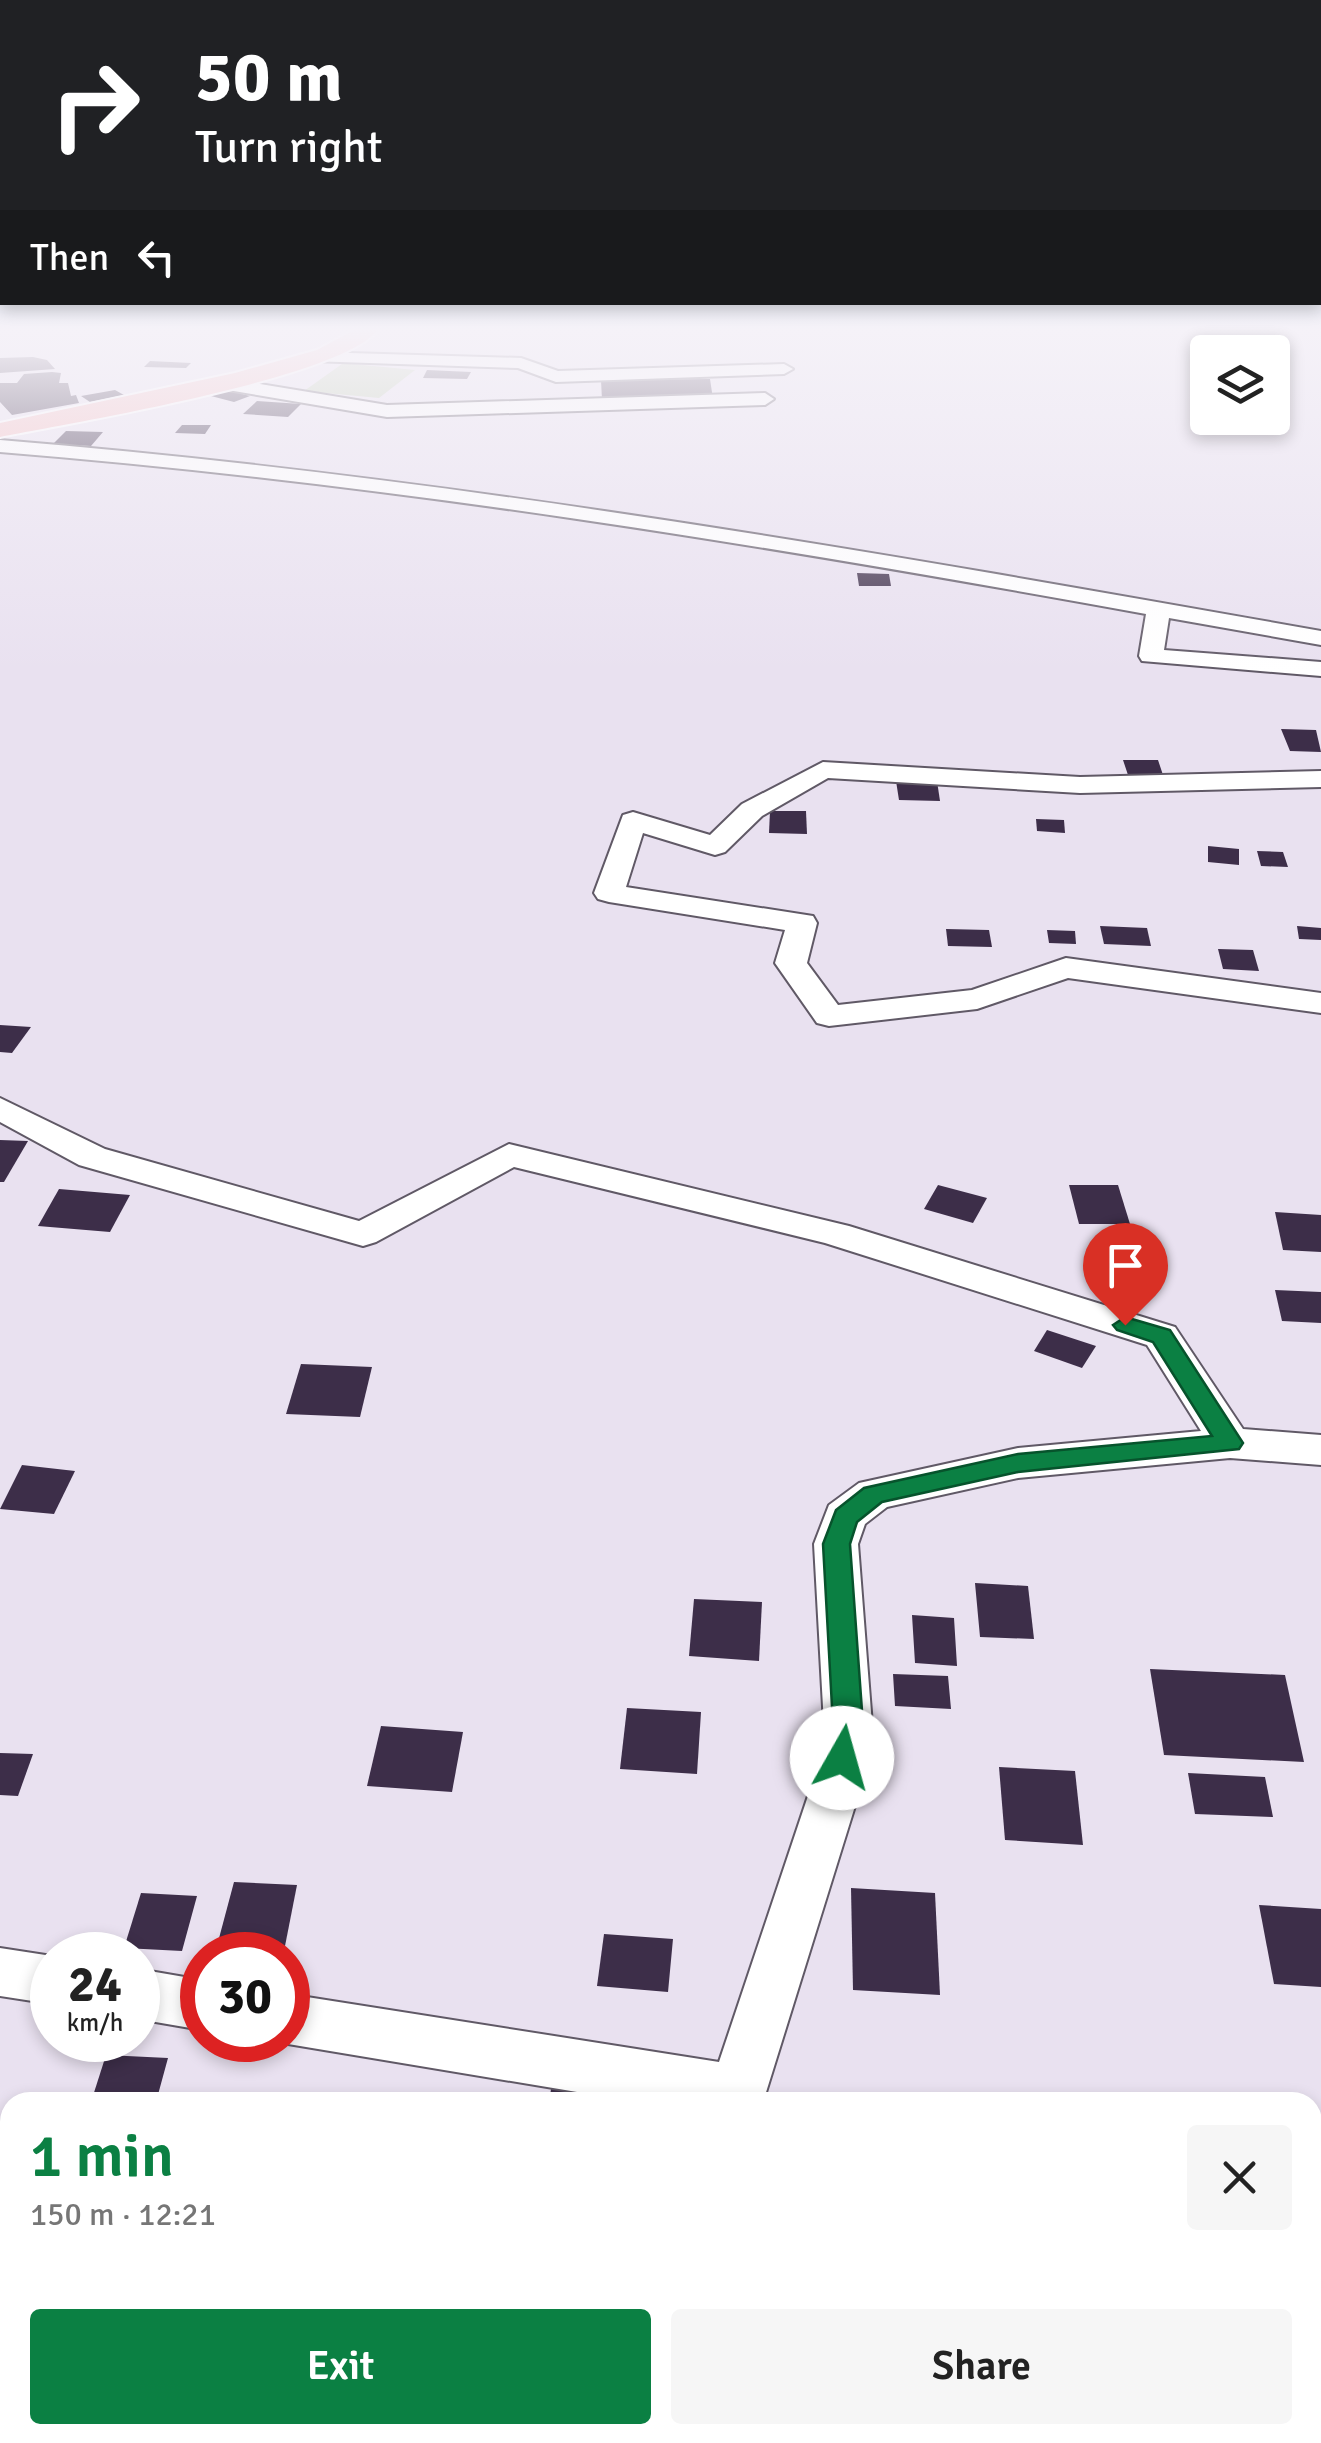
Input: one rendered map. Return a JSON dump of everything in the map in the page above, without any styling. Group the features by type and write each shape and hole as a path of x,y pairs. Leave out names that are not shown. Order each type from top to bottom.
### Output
{"street":[{"path":"0,446 177,457 373,482 829,549 1321,638"},
{"path":"1159,609 1151,656 1321,669"},
{"path":"1321,778 1080,785 824,770 752,810 715,846 633,822 609,893 802,922 791,963 829,1016 978,998 1066,968 1321,1002"},
{"path":"0,1108 92,1157 363,1234 509,1155 836,1234 1161,1336 1230,1443"},
{"path":"737,2092 834,1790 848,1725 836,1544 845,1516 874,1494 1018,1463 1230,1443 1321,1450"},
{"path":"0,1972 30,1977"},
{"path":"310,2023 706,2092"}],"building":[{"path":"857,573 889,574 891,586 859,586"},
{"path":"1281,729 1316,730 1321,752 1290,751"},
{"path":"1123,760 1158,760 1163,775 1128,775"},
{"path":"896,781 937,781 940,801 899,800"},
{"path":"770,811 806,811 807,834 769,833"},
{"path":"1036,819 1064,820 1065,833 1037,831"},
{"path":"1208,846 1239,849 1239,865 1208,862"},
{"path":"1257,851 1283,852 1288,867 1261,866"},
{"path":"1100,926 1147,928 1151,946 1104,944"},
{"path":"1297,926 1321,928 1321,940 1299,939"},
{"path":"946,929 989,930 992,947 948,946"},
{"path":"1047,930 1075,931 1076,944 1049,943"},
{"path":"1218,949 1253,950 1259,971 1223,969"},
{"path":"0,1025 31,1027 12,1053 0,1052"},
{"path":"0,1140 28,1141 4,1182 0,1182"},
{"path":"938,1185 987,1198 973,1223 924,1209"},
{"path":"1069,1185 1118,1185 1130,1224 1079,1224"},
{"path":"59,1189 130,1195 110,1232 38,1226"},
{"path":"1275,1212 1321,1215 1321,1252 1283,1250"},
{"path":"1275,1290 1321,1292 1321,1323 1282,1321"},
{"path":"1047,1330 1096,1346 1082,1368 1034,1351"},
{"path":"301,1364 372,1367 360,1417 286,1414"},
{"path":"22,1465 75,1471 54,1514 0,1509"},
{"path":"975,1583 1028,1586 1034,1639 980,1637"},
{"path":"694,1599 762,1602 759,1661 689,1656"},
{"path":"912,1615 954,1618 957,1666 915,1663"},
{"path":"1150,1669 1285,1675 1304,1762 1164,1755"},
{"path":"893,1674 948,1676 951,1709 895,1706"},
{"path":"627,1708 701,1712 697,1774 620,1769"},
{"path":"381,1726 463,1732 452,1792 367,1786"},
{"path":"0,1753 33,1754 18,1796 0,1795"},
{"path":"999,1767 1075,1771 1083,1845 1005,1840"},
{"path":"1188,1773 1265,1777 1273,1817 1195,1814"},
{"path":"234,1882 297,1885 288,1932 221,1932"},
{"path":"851,1888 935,1893 940,1995 853,1990"},
{"path":"141,1893 197,1896 187,1932 180,1932 180,1951 160,1950 160,1932 129,1932"},
{"path":"1259,1905 1321,1909 1321,1987 1274,1984"},
{"path":"604,1934 673,1939 668,1992 597,1986"},
{"path":"160,2058 168,2058 159,2092 94,2092 104,2062 160,2062"}],"route":[{"path":"842,1758 848,1725 836,1544 845,1516 874,1494 1018,1463 1230,1443 1161,1336 1125,1325"}]}
